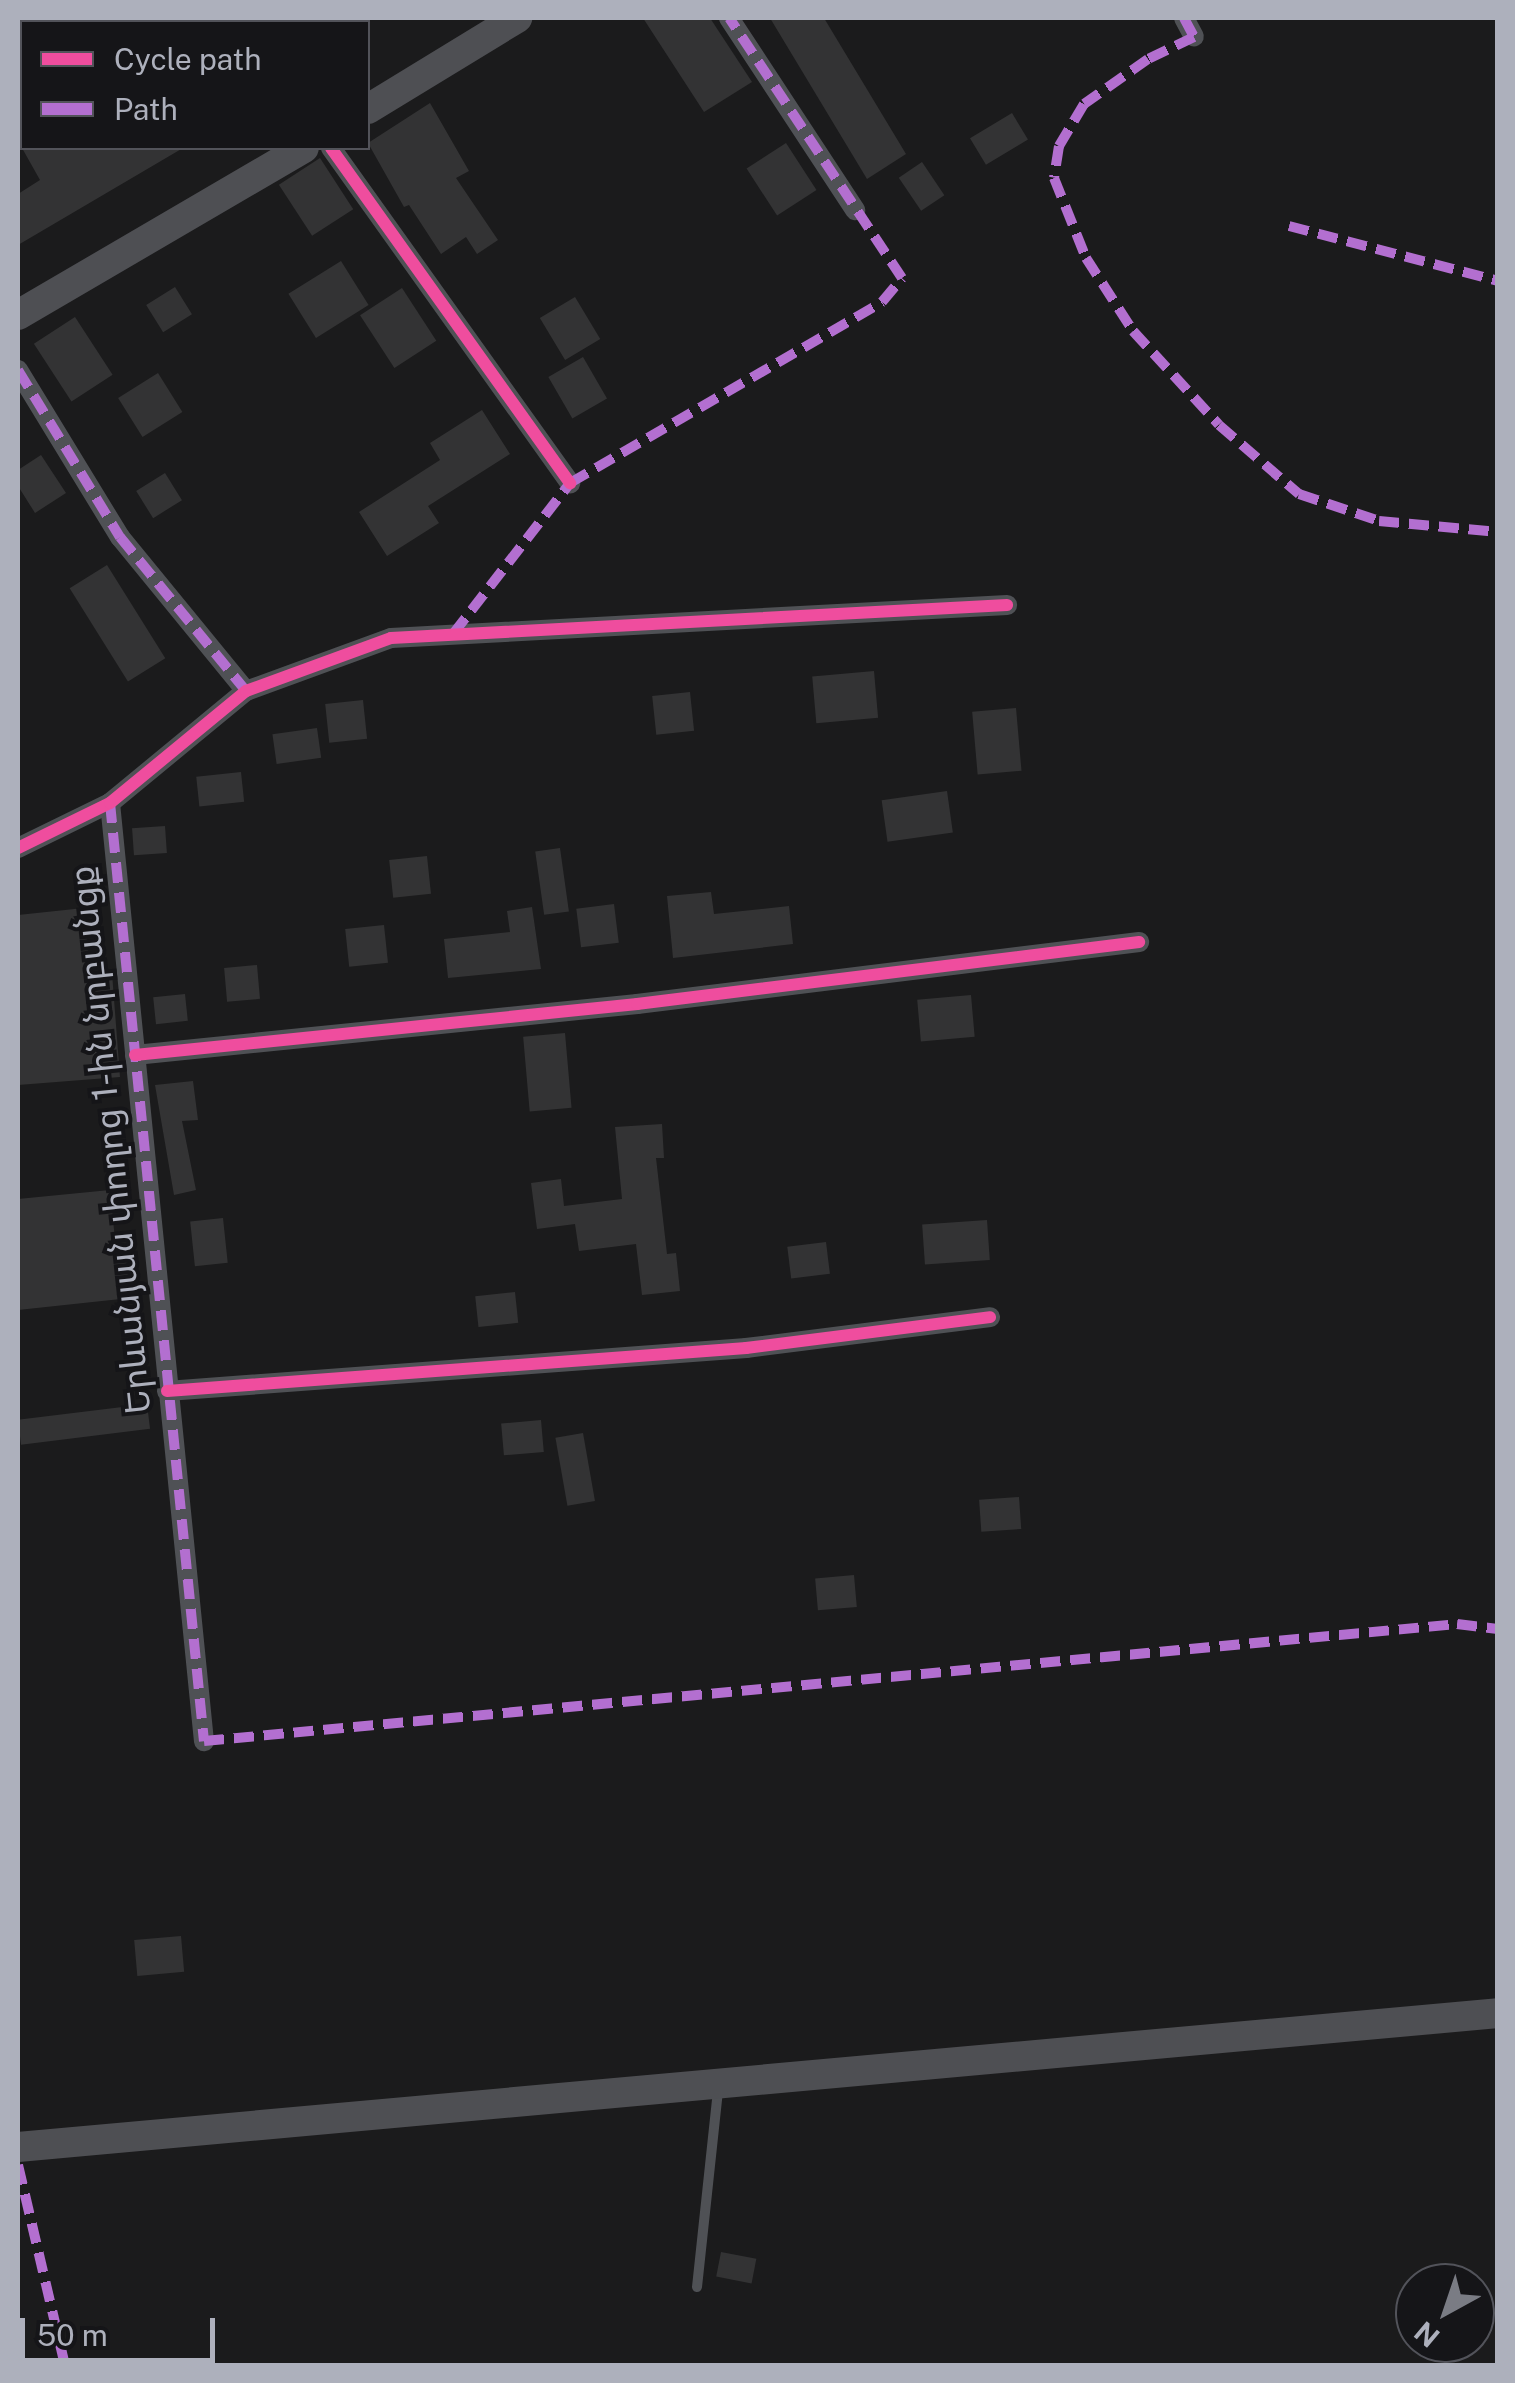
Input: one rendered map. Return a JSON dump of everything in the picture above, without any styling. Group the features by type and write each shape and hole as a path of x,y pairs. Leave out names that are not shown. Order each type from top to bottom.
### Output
{"main road":[{"path":"370,108 517,18"},
{"path":"18,315 301,150"},
{"path":"18,2147 1498,2014"}],"street":[{"path":"728,18 856,210"},
{"path":"332,150 570,484"},
{"path":"18,370 120,537 246,691"},
{"path":"18,848 110,802 246,691 390,638 1008,604"},
{"name":"Երևանյան փողոց 1-ին նրբանցք","path":"110,802 204,1741"},
{"path":"136,1055 637,1004 1139,942"},
{"path":"168,1391 746,1348 990,1317"}],"lane":[{"path":"697,2287 718,2084"}],"building":[{"path":"643,18 710,18 752,82 704,112"},
{"path":"770,18 824,18 906,154 867,179"},
{"path":"430,103 469,171 456,178 498,240 477,254 466,237 441,254 409,205 404,207 370,142"},
{"path":"1012,113 1028,140 986,165 970,138"},
{"path":"786,143 816,190 777,216 747,169"},
{"path":"23,150 180,150 18,245 18,194 40,180"},
{"path":"320,158 353,209 312,236 279,185"},
{"path":"922,162 944,195 921,211 899,178"},
{"path":"341,261 369,305 316,338 288,294"},
{"path":"175,287 192,314 163,332 146,305"},
{"path":"402,288 436,341 394,368 360,315"},
{"path":"575,297 600,339 565,360 540,318"},
{"path":"75,317 113,375 71,402 34,344"},
{"path":"583,357 607,399 572,419 548,377"},
{"path":"158,373 182,412 143,437 118,398"},
{"path":"482,410 510,454 428,506 439,523 387,556 359,512 440,460 430,443"},
{"path":"41,455 66,493 35,513 18,486 18,470"},
{"path":"165,473 182,500 153,518 136,491"},
{"path":"107,565 165,658 128,682 70,588"},
{"path":"874,671 878,718 816,723 812,676"},
{"path":"690,692 694,731 656,735 652,696"},
{"path":"363,700 367,739 329,743 325,704"},
{"path":"1016,708 1021,771 978,775 972,712"},
{"path":"317,728 321,758 277,764 272,734"},
{"path":"241,772 244,802 199,807 196,777"},
{"path":"947,791 953,833 887,842 882,800"},
{"path":"165,826 167,853 134,855 132,828"},
{"path":"560,848 569,911 544,915 535,851"},
{"path":"427,856 431,894 393,898 389,860"},
{"path":"711,892 714,914 789,906 793,944 673,958 667,896"},
{"path":"614,904 619,943 581,947 576,909"},
{"path":"532,907 541,969 448,978 444,939 510,932 507,911"},
{"path":"84,908 90,975 112,973 120,1077 18,1085 18,915"},
{"path":"384,925 388,963 349,967 345,929"},
{"path":"257,965 260,999 227,1002 224,968"},
{"path":"185,994 188,1021 156,1024 153,997"},
{"path":"971,995 975,1037 921,1042 917,1000"},
{"path":"565,1033 572,1108 530,1111 523,1037"},
{"path":"193,1081 198,1120 182,1121 196,1190 174,1195 155,1085"},
{"path":"662,1124 664,1158 656,1158 667,1254 676,1253 680,1291 642,1295 636,1244 579,1251 575,1224 537,1229 531,1183 561,1179 564,1206 622,1199 615,1127"},
{"path":"110,1190 117,1259 126,1258 130,1298 18,1310 18,1199"},
{"path":"223,1218 228,1263 195,1266 190,1221"},
{"path":"987,1220 990,1260 925,1264 922,1225"},
{"path":"826,1242 830,1274 791,1279 787,1247"},
{"path":"515,1292 518,1323 478,1327 475,1296"},
{"path":"147,1404 150,1429 21,1445 18,1420"},
{"path":"541,1420 544,1452 504,1455 501,1423"},
{"path":"583,1433 595,1501 567,1506 555,1438"},
{"path":"1019,1497 1021,1529 981,1532 979,1500"},
{"path":"854,1575 857,1607 818,1610 815,1578"},
{"path":"181,1936 184,1972 137,1976 134,1940"},
{"path":"721,2252 756,2259 752,2283 716,2277"}],"marked path":[{"path":"453,634 570,483 882,302 902,278 729,18"},
{"path":"1184,18 1194,37 1148,59 1084,104 1059,146 1054,178 1086,258 1133,331 1219,425 1299,494 1379,521 1498,532"},
{"path":"1289,226 1498,281"},
{"path":"18,370 120,537 246,691"},
{"path":"110,803 204,1741 1457,1624 1498,1629"},
{"path":"18,2165 65,2366"}],"cycle path":[{"path":"332,150 570,483"},
{"path":"18,848 110,803 246,691 391,638 1007,605"},
{"path":"135,1055 637,1004 1139,942"},
{"path":"167,1391 746,1348 990,1317"}]}
